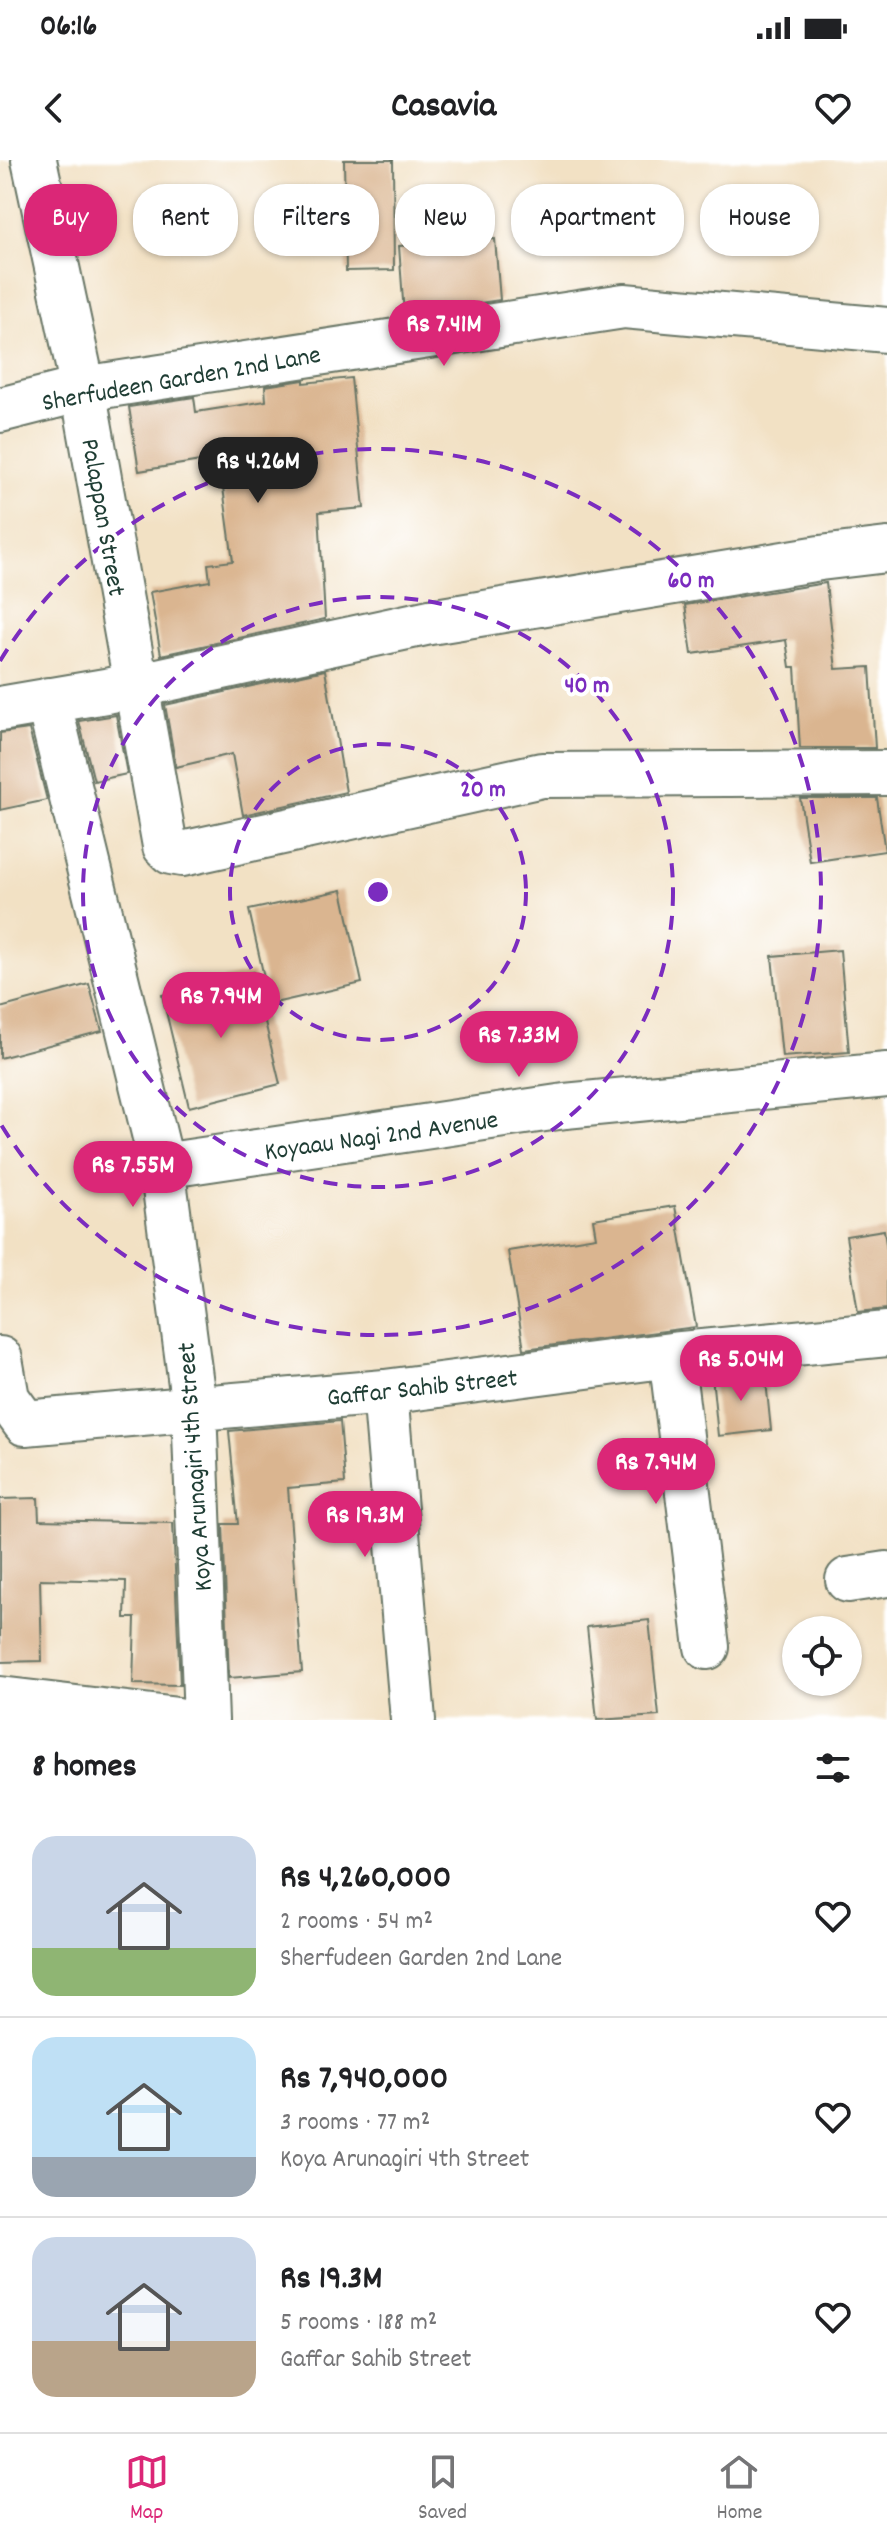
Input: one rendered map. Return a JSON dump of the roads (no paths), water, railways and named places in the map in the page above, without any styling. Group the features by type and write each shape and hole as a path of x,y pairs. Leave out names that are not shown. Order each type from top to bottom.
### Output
{"street":[{"path":"0,168 16,160"},
{"name":"Palappan Street","path":"34,160 83,389 165,846 171,852 182,854 542,775 887,773"},
{"name":"Sherfudeen Garden 2nd Lane","path":"0,410 83,389 624,306 887,330"},
{"path":"0,709 135,686 430,622 887,550"},
{"name":"Koya Arunagiri 4th Street","path":"48,700 162,1166 194,1407 206,1720"},
{"name":"Koyaau Nagi 2nd Avenue","path":"162,1166 565,1106 887,1075"},
{"name":"Gaffar Sahib Street","path":"0,1359 7,1398 25,1423 385,1392 671,1355 887,1334"},
{"path":"671,1355 707,1647"},
{"path":"385,1392 413,1720"},
{"path":"0,1699 44,1713 178,1720"}]}
